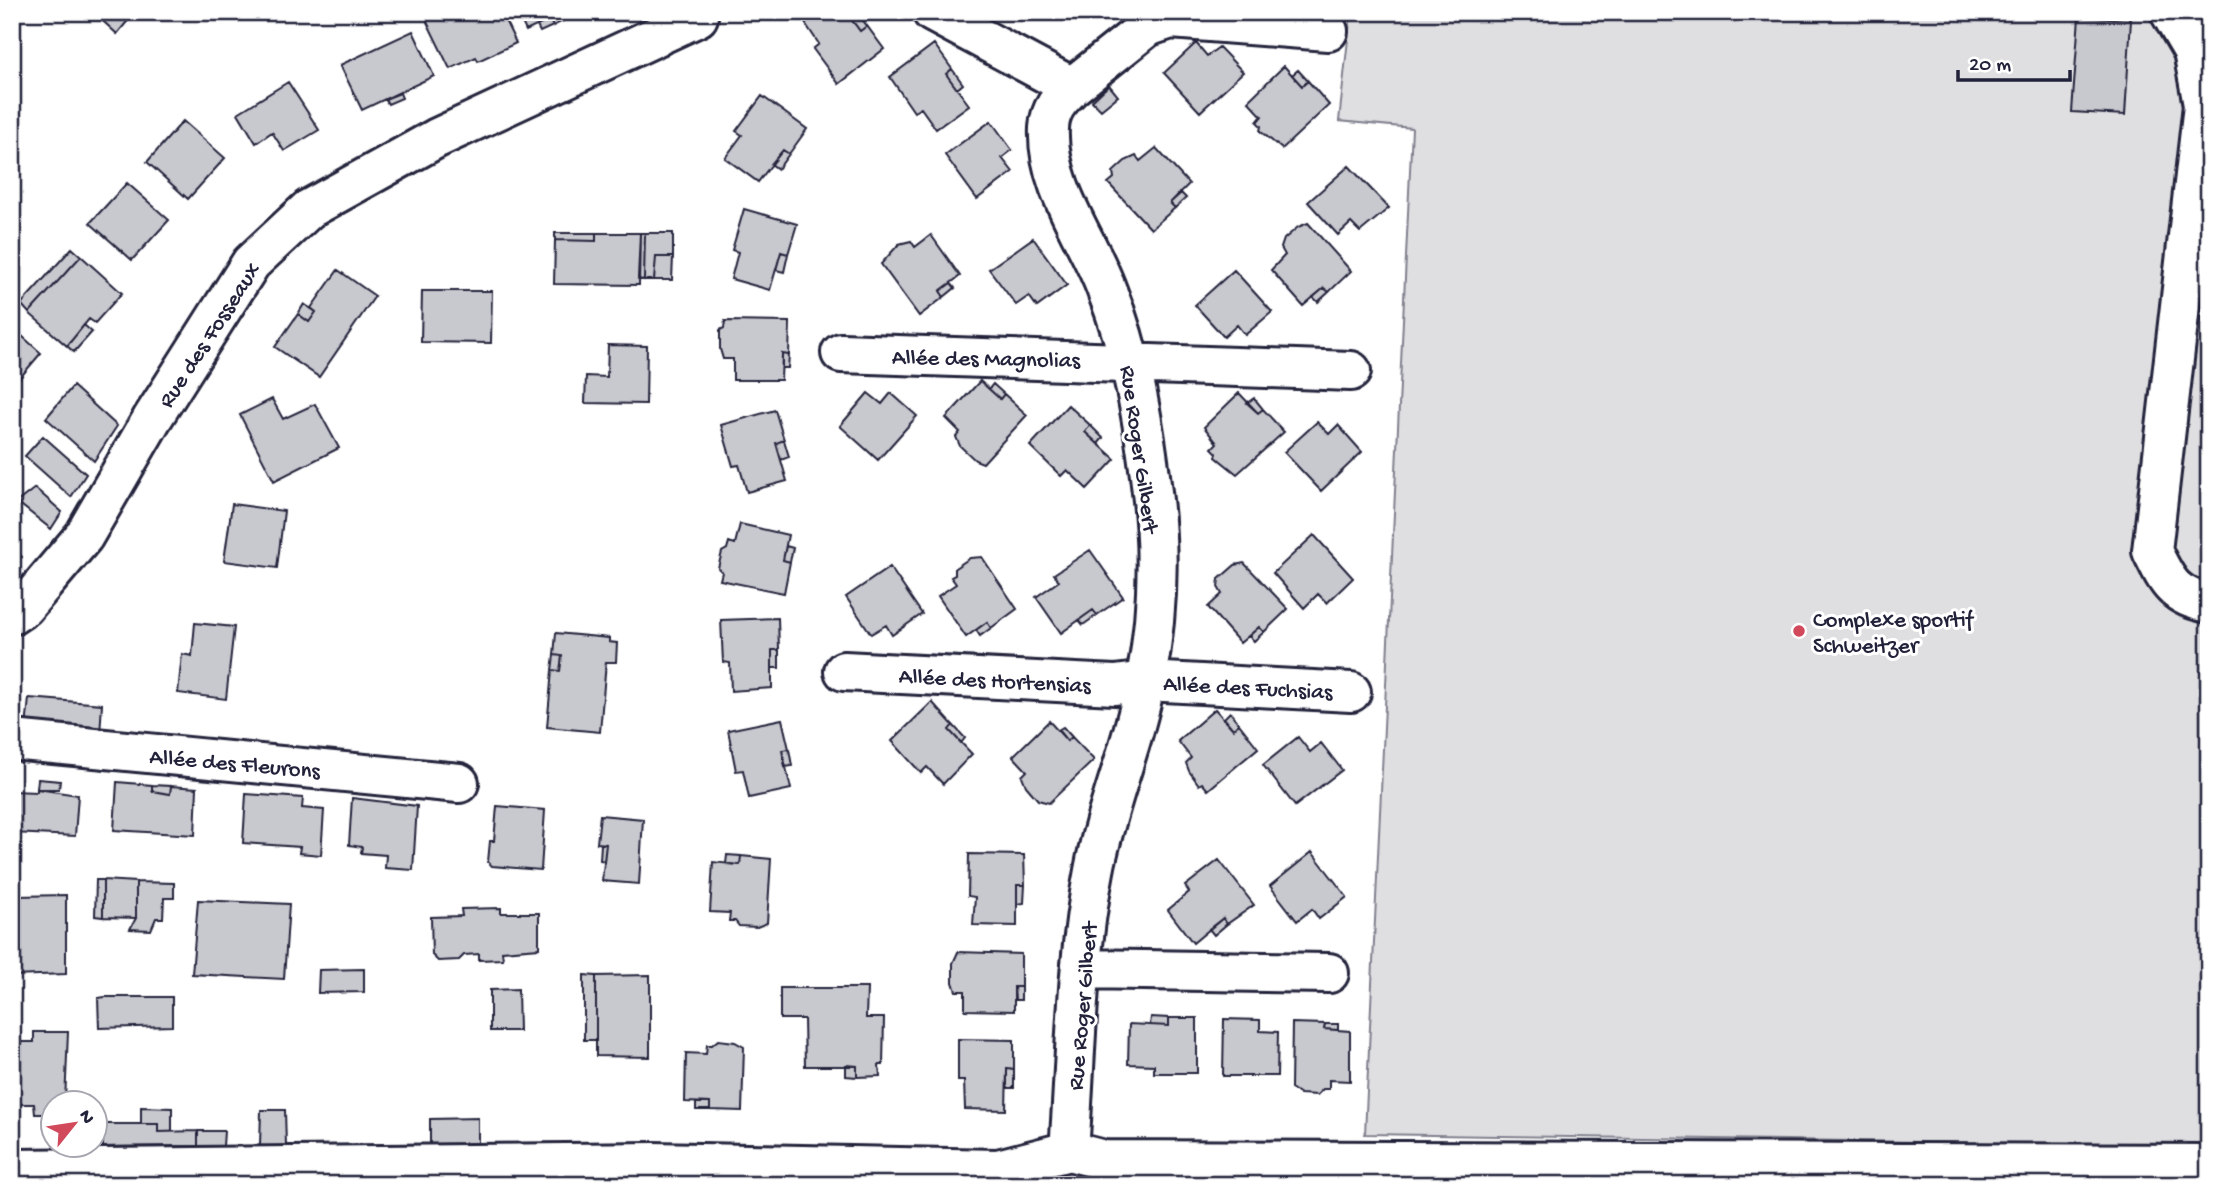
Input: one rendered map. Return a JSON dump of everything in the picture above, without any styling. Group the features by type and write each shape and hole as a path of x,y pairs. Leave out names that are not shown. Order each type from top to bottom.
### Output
{"street":[{"path":"932,12 1072,87"},
{"path":"2170,12 2193,51 2203,106 2152,551 2170,586 2190,600 2209,603"},
{"name":"Rue des Fosseaux","path":"12,615 24,607 85,536 152,419 251,263 309,209 437,138 698,17"},
{"name":"Rue Roger Gilbert","path":"1069,1151 1082,969 1094,871 1146,681 1154,617 1156,548 1152,494 1131,366 1106,288 1072,216 1051,152 1049,128 1053,107 1072,87 1147,27 1171,19 1328,31"},
{"name":"Allée des Magnolias","path":"841,354 1095,360 1131,366 1352,371"},
{"name":"Allée des Hortensias","path":"844,671 1115,685 1146,681"},
{"name":"Allée des Fuchsias","path":"1146,681 1351,692"},
{"name":"Allée des Fleurons","path":"12,740 459,783"},
{"path":"1082,969 1329,973"},
{"path":"12,1169 653,1161 998,1177 1069,1151 1104,1160 1293,1173 2119,1174 2209,1164"}],"shaded area":[{"name":"Complexe sportif Schweitzer","path":"1351,12 2209,12 2209,1146 1365,1134 1412,128 1339,121"},
{"path":"815,1174 815,1185 176,1185"}],"building":[{"path":"93,12 135,12 117,34"},
{"path":"501,12 516,43 478,61 476,57 450,69 427,22 430,14"},
{"path":"517,12 581,12 553,26 549,20 526,31"},
{"path":"818,12 846,12 860,31 867,26 884,49 839,84 813,49 819,44 805,23"},
{"path":"857,12 867,26 860,31 850,18"},
{"path":"2079,17 2131,20 2125,115 2072,112"},
{"path":"549,20 553,26 540,32 537,26"},
{"path":"413,31 434,76 362,110 340,65"},
{"path":"1196,43 1207,56 1219,47 1243,72 1200,112 1164,73"},
{"path":"934,44 952,69 946,74 969,105 936,129 921,108 914,112 890,77"},
{"path":"1284,66 1302,86 1308,81 1329,105 1282,149 1260,131 1261,126 1257,122 1262,116 1248,101"},
{"path":"952,69 963,84 957,89 946,74"},
{"path":"1298,70 1308,81 1302,86 1292,75"},
{"path":"288,82 319,130 284,151 272,132 256,143 238,113"},
{"path":"1109,85 1118,96 1101,110 1092,101"},
{"path":"400,93 402,98 388,104 385,99"},
{"path":"762,96 807,129 789,154 783,150 758,182 725,158 742,135 736,131"},
{"path":"183,121 225,158 188,199 147,162"},
{"path":"991,121 1012,150 1002,158 1013,172 977,199 945,155"},
{"path":"1156,148 1189,184 1170,203 1175,208 1151,229 1108,183 1114,178 1113,172 1125,161 1136,156 1140,161"},
{"path":"783,150 789,154 778,169 771,164"},
{"path":"1349,166 1389,208 1360,232 1351,223 1338,235 1308,202"},
{"path":"127,183 169,220 132,260 90,223"},
{"path":"1181,193 1186,198 1175,208 1170,203"},
{"path":"744,209 797,224 788,254 781,252 770,290 731,279 738,252 732,250"},
{"path":"1308,223 1351,271 1329,292 1324,288 1303,306 1271,270 1285,255 1281,248 1284,239 1298,227"},
{"path":"555,233 596,233 596,241 555,240"},
{"path":"596,233 640,233 639,285 554,284 555,240 596,241"},
{"path":"640,233 645,233 644,280 638,279"},
{"path":"645,233 673,233 673,257 656,257 654,280 644,280"},
{"path":"931,235 960,276 940,291 944,297 919,316 881,264 899,244 911,241 915,247"},
{"path":"1033,238 1067,285 1037,307 1029,296 1016,305 989,269"},
{"path":"72,248 81,256 29,313 21,304"},
{"path":"781,252 788,254 784,272 776,270"},
{"path":"81,256 122,293 95,323 89,319 67,346 29,313"},
{"path":"656,257 673,257 672,280 654,280"},
{"path":"338,270 375,296 319,377 275,347 298,314 309,322 316,312 311,308"},
{"path":"1234,270 1272,312 1245,335 1237,325 1224,337 1195,305"},
{"path":"951,283 955,288 944,297 940,291"},
{"path":"1324,288 1329,292 1318,302 1313,297"},
{"path":"422,291 492,291 491,343 421,342"},
{"path":"304,304 316,312 309,322 298,314"},
{"path":"725,321 790,322 789,355 782,354 781,380 733,380 733,359 723,359 720,349 720,330 724,328"},
{"path":"84,325 92,332 74,352 67,346"},
{"path":"12,327 41,353 12,387"},
{"path":"608,345 647,346 646,404 585,403 586,376 607,377"},
{"path":"782,354 789,355 788,368 782,368"},
{"path":"980,381 1000,399 1004,394 1027,415 983,463 975,460 960,446 956,437 960,432 946,418"},
{"path":"993,384 1004,394 1000,399 989,389"},
{"path":"73,386 117,426 94,461 46,418"},
{"path":"868,393 882,404 891,393 917,416 878,460 840,426"},
{"path":"1239,393 1258,413 1263,409 1284,432 1237,474 1216,457 1217,453 1212,448 1217,443 1204,427"},
{"path":"1254,398 1263,409 1258,413 1247,403"},
{"path":"272,399 283,419 315,404 339,448 274,481 240,415"},
{"path":"1068,405 1090,425 1085,432 1115,459 1087,489 1067,470 1061,476 1030,446"},
{"path":"775,410 784,440 776,443 787,481 747,492 739,465 733,466 721,425"},
{"path":"1317,422 1329,434 1338,425 1362,452 1321,491 1284,452"},
{"path":"1090,425 1103,438 1098,444 1085,432"},
{"path":"43,436 86,474 71,497 25,456"},
{"path":"784,440 789,457 781,460 776,443"},
{"path":"35,488 62,512 51,529 17,502"},
{"path":"232,504 284,511 277,568 224,561"},
{"path":"740,524 788,535 783,560 790,562 784,593 720,580 722,572 718,568 722,552 727,549 729,542 735,544"},
{"path":"1314,535 1353,578 1327,603 1318,594 1304,608 1273,573"},
{"path":"12,545 22,557 12,564"},
{"path":"786,546 793,548 790,562 783,560"},
{"path":"1090,550 1123,597 1097,615 1093,610 1061,633 1036,597 1059,581 1054,574"},
{"path":"982,557 1017,609 991,628 987,622 966,637 938,596 956,584 951,577 955,575 955,568 970,558"},
{"path":"1244,563 1288,609 1264,632 1259,627 1240,643 1208,607 1222,594 1218,587 1219,579 1235,565"},
{"path":"890,567 922,614 892,635 886,625 871,634 846,597"},
{"path":"1093,610 1097,615 1083,625 1079,620"},
{"path":"778,618 779,649 772,650 772,688 731,691 730,663 723,662 721,620"},
{"path":"987,622 991,628 980,636 976,630"},
{"path":"195,623 234,627 226,699 178,693 182,654 192,656"},
{"path":"1259,627 1264,632 1254,641 1249,636"},
{"path":"556,633 609,638 609,642 617,643 616,662 606,662 600,732 547,727 552,670 560,671 562,656 554,655"},
{"path":"779,649 779,668 772,668 772,650"},
{"path":"554,655 562,656 560,671 552,670"},
{"path":"29,698 102,704 100,735 26,728"},
{"path":"932,702 953,725 949,730 972,754 943,784 927,767 921,773 892,741"},
{"path":"1215,709 1233,729 1239,724 1258,748 1208,790 1202,783 1199,785 1189,771 1186,763 1191,758 1178,741"},
{"path":"1230,712 1239,724 1233,729 1224,718"},
{"path":"782,719 789,749 782,750 791,789 749,798 743,770 736,771 728,730"},
{"path":"1049,721 1067,741 1072,737 1094,760 1049,803 1038,800 1026,786 1022,776 1027,771 1013,756"},
{"path":"953,725 965,738 961,743 949,730"},
{"path":"1063,727 1072,737 1067,741 1058,730"},
{"path":"1298,737 1310,752 1321,743 1342,770 1295,806 1263,765"},
{"path":"789,749 792,766 785,767 782,750"},
{"path":"38,779 60,781 59,789 37,789"},
{"path":"117,782 152,785 152,791 170,794 171,786 197,788 195,835 114,830"},
{"path":"152,785 171,786 170,794 152,791"},
{"path":"37,789 78,795 75,836 12,833 12,791 37,792"},
{"path":"246,794 303,798 302,808 324,810 321,855 299,853 300,847 243,843"},
{"path":"352,798 417,806 413,870 385,868 386,855 361,853 362,847 349,845"},
{"path":"497,806 545,810 541,870 492,866 488,862 490,841 494,841"},
{"path":"600,815 643,819 639,884 602,881 606,844 597,843"},
{"path":"601,844 606,844 604,861 600,860"},
{"path":"1312,852 1347,897 1319,919 1312,909 1297,921 1270,886"},
{"path":"969,854 1024,855 1025,885 1017,885 1017,926 973,925 975,897 968,896"},
{"path":"727,855 741,856 740,865 726,864"},
{"path":"741,856 771,859 767,923 757,927 739,926 735,921 729,921 730,913 710,912 713,862 740,865"},
{"path":"1219,860 1254,905 1227,924 1223,918 1193,943 1168,910 1189,892 1185,886"},
{"path":"96,880 103,880 103,917 95,916"},
{"path":"103,880 136,882 136,918 103,917"},
{"path":"136,882 174,883 174,898 164,898 163,918 156,918 151,930 130,929 136,918"},
{"path":"1017,885 1025,885 1024,903 1017,904"},
{"path":"66,895 66,974 12,976 12,950 17,949 17,896"},
{"path":"198,900 289,904 284,979 192,974"},
{"path":"501,908 501,913 539,913 539,948 502,951 503,959 479,960 479,954 464,955 459,960 438,961 432,955 431,917 462,916 461,909"},
{"path":"1223,918 1227,924 1214,935 1209,929"},
{"path":"958,952 1021,954 1021,987 1014,987 1014,1011 965,1010 965,991 956,991 953,982 953,963"},
{"path":"364,969 364,992 318,993 319,970"},
{"path":"584,975 596,976 596,1040 584,1040"},
{"path":"650,975 650,1057 596,1056 596,976"},
{"path":"1014,987 1021,987 1021,1000 1015,1000"},
{"path":"780,988 867,988 866,1018 884,1018 883,1065 879,1065 880,1076 857,1077 857,1066 805,1066 804,1019 780,1019"},
{"path":"518,989 519,1031 490,1031 490,990"},
{"path":"172,997 172,1026 99,1028 98,998"},
{"path":"1151,1017 1169,1018 1169,1026 1150,1025"},
{"path":"1169,1018 1197,1018 1197,1073 1154,1073 1154,1065 1128,1064 1129,1024 1169,1026"},
{"path":"1224,1019 1260,1020 1260,1031 1278,1032 1277,1076 1223,1076"},
{"path":"1292,1023 1325,1024 1324,1029 1350,1031 1350,1081 1329,1080 1329,1089 1323,1089 1317,1095 1300,1094 1291,1088"},
{"path":"1325,1024 1338,1024 1338,1030 1324,1029"},
{"path":"34,1032 68,1032 66,1088 38,1088 38,1114 35,1114 34,1104 12,1104 12,1042 34,1042"},
{"path":"958,1039 1014,1040 1014,1070 1007,1069 1006,1110 965,1109 964,1081 958,1081"},
{"path":"718,1040 735,1042 744,1047 742,1111 710,1110 710,1103 685,1102 686,1053 706,1054 707,1045"},
{"path":"846,1065 857,1066 857,1077 846,1076"},
{"path":"1007,1069 1014,1070 1014,1088 1007,1088"},
{"path":"696,1103 710,1103 710,1110 696,1110"},
{"path":"141,1107 172,1108 172,1132 158,1132 158,1124 141,1124"},
{"path":"261,1110 285,1110 286,1146 260,1146"},
{"path":"478,1118 478,1144 430,1145 430,1119"},
{"path":"108,1124 158,1124 158,1132 198,1131 198,1146 108,1147"},
{"path":"198,1131 224,1131 223,1146 198,1146"}],"place":[{"name":"Complexe sportif Schweitzer","path":"1799,631"}]}
